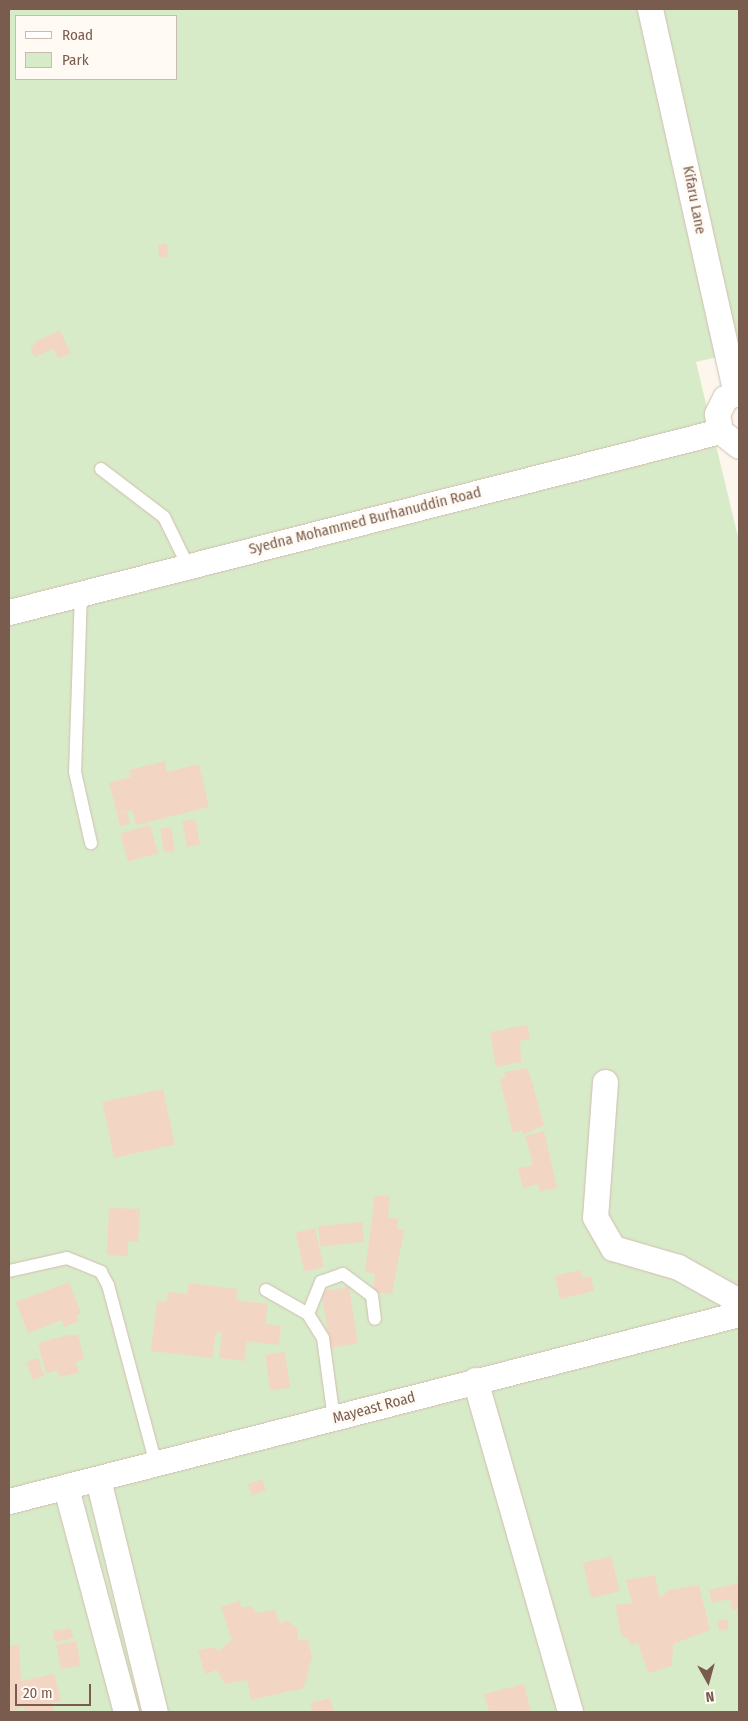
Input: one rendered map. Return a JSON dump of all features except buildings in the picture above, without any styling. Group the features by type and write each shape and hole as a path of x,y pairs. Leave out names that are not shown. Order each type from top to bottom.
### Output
{"street":[{"name":"Kifaru Lane","path":"650,9 738,392"},
{"path":"738,392 719,406 720,431 739,446"},
{"name":"Syedna Mohammed Burhanuddin Road","path":"9,612 720,431"},
{"path":"605,1082 595,1217 613,1248 678,1267 739,1301"},
{"name":"Mayeast Road","path":"9,1502 334,1419 475,1380 739,1314"},
{"path":"475,1380 570,1712"},
{"path":"98,1479 155,1712"},
{"path":"66,1488 126,1712"}],"lane":[{"path":"100,469 164,516 188,566"},
{"path":"81,593 75,772 91,843"},
{"path":"9,1271 67,1258 101,1272 108,1285 156,1464"},
{"path":"308,1314 321,1282 343,1274 372,1296 375,1319"},
{"path":"266,1290 308,1314 323,1338 334,1419"}],"green space":[{"path":"9,9 739,9 739,352 696,362 739,541 739,1712 9,1712"}]}
